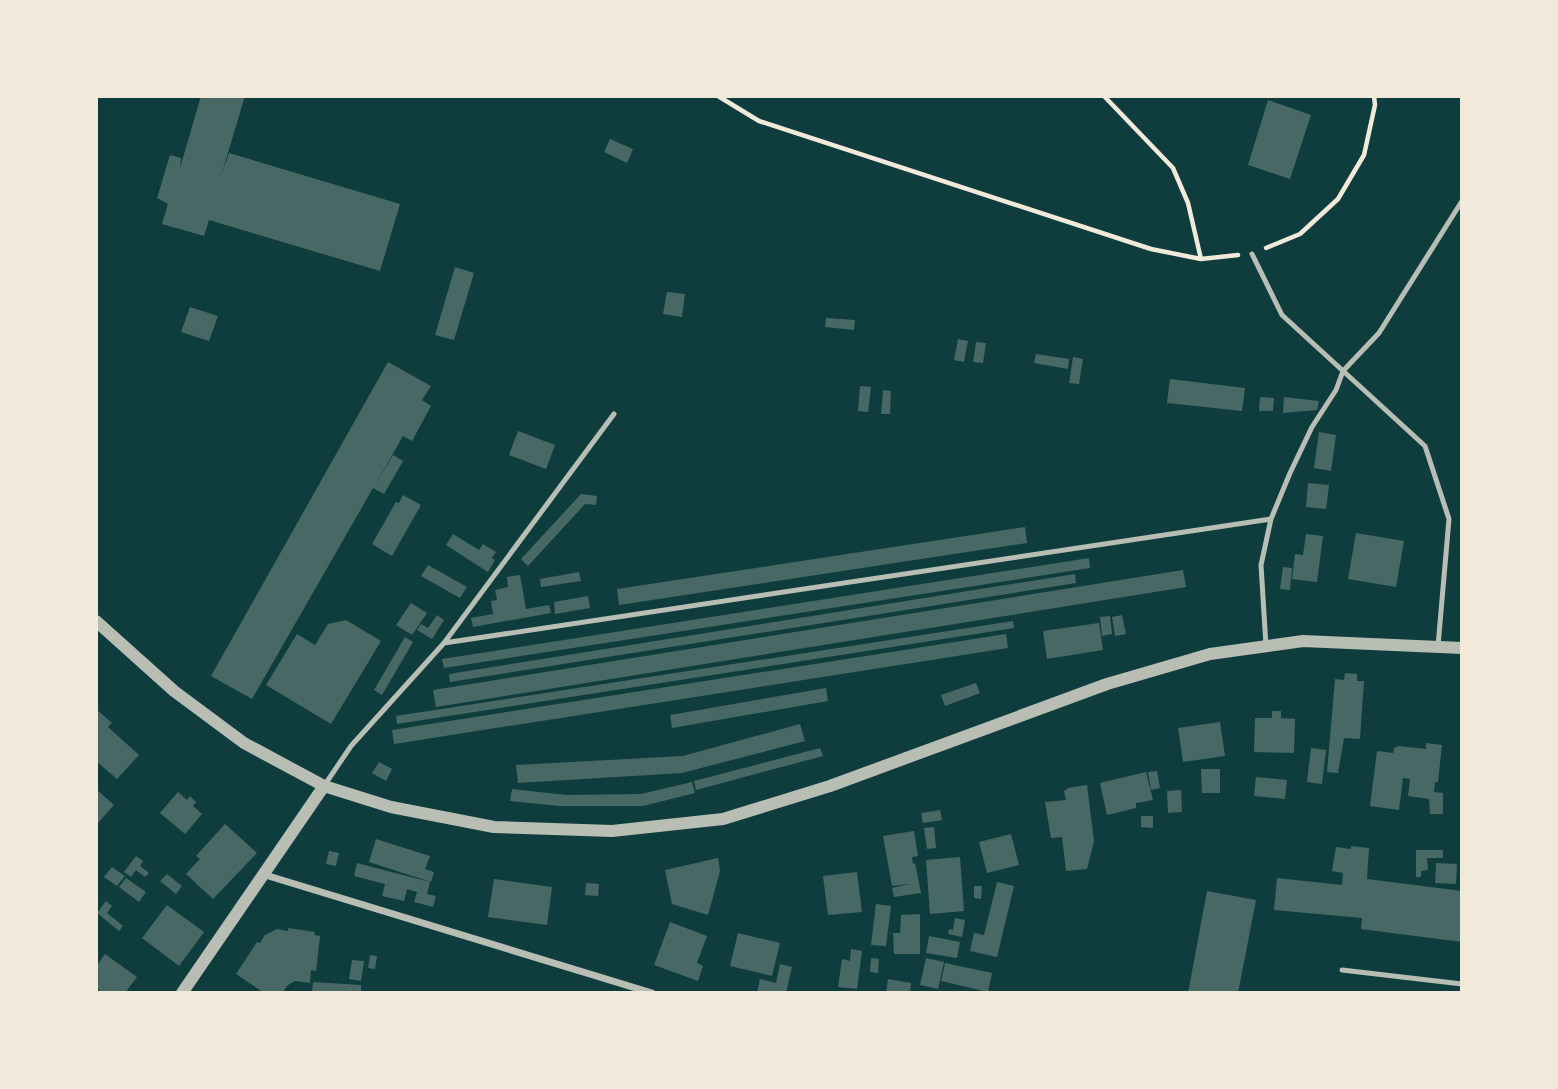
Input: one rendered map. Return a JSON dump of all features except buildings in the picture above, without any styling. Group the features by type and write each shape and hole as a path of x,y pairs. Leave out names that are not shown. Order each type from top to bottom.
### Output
{"street":[{"path":"96,621 174,691 244,743 324,786 391,807 494,827 612,831 723,819 830,786 1107,684 1210,654 1303,641 1462,648"},
{"path":"181,993 324,786"},
{"path":"262,874 652,993"}],"lane":[{"path":"1266,646 1261,565 1271,519 1312,427 1336,390 1343,371 1379,333 1462,201"},
{"path":"1252,254 1282,315 1424,446 1449,519 1438,647"},
{"path":"324,786 351,746 444,643 614,414"},
{"path":"444,643 1271,519"},
{"path":"1342,970 1462,984"}],"path":[{"path":"718,96 759,121 1151,248 1201,259 1252,254 1300,234 1338,199 1364,155 1375,105 1374,96"},
{"path":"1104,96 1173,168 1188,203 1201,259"}]}
